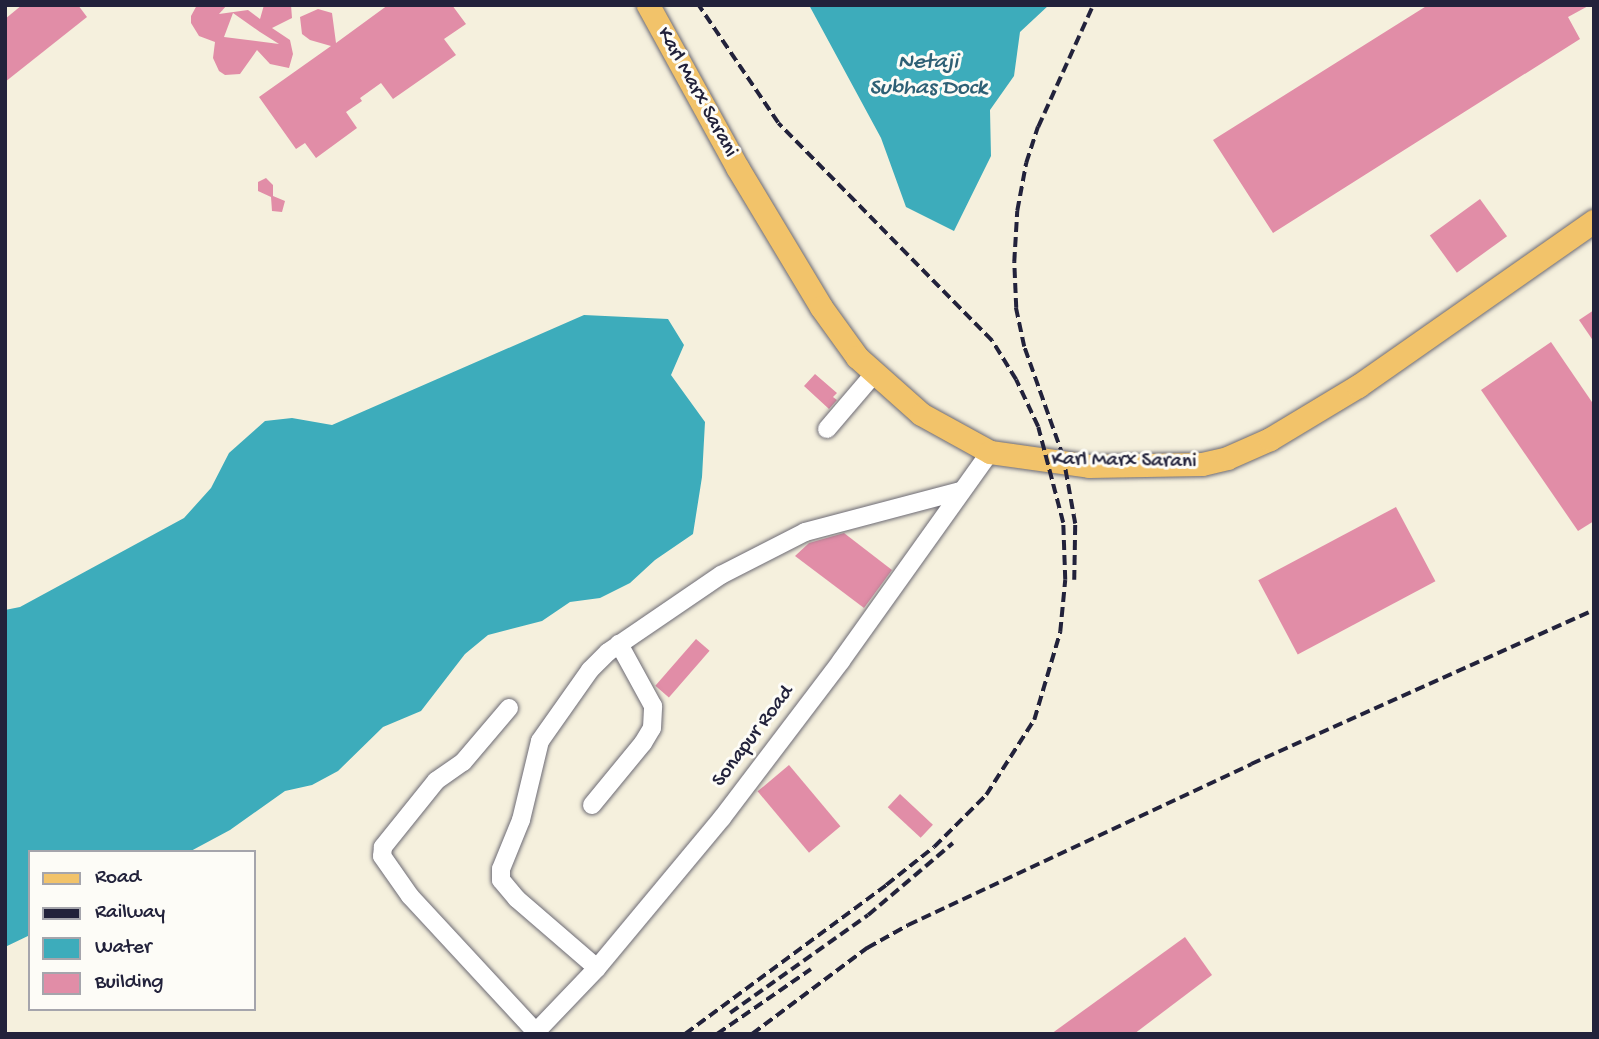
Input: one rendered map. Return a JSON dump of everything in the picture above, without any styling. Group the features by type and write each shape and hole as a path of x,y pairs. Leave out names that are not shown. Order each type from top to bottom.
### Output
{"main road":[{"name":"Karl Marx Sarani","path":"648,5 737,167 821,307 857,357 921,414 990,452 1089,466 1202,464 1227,458 1270,439 1358,386 1594,221"}],"street":[{"path":"827,429 874,374"},
{"name":"Sonapur Road","path":"535,1033 597,968 722,818 841,661 990,452"},
{"path":"597,968 517,899 501,880 500,869 521,820 543,735 590,670 619,644 721,575 805,532 960,491"},
{"path":"593,805 652,728 653,706 619,644"},
{"path":"509,708 463,762 436,781 383,847 382,856 410,896 535,1033"}],"water":[{"name":"Netaji Subhas Dock","path":"809,5 1049,5 1020,32 1014,76 990,110 991,156 954,231 906,207 881,138"},
{"path":"584,315 668,319 684,345 671,375 705,422 702,477 693,534 655,560 630,583 600,598 570,602 542,621 488,635 465,654 421,711 383,727 338,771 312,785 285,791 230,830 193,850 28,850 28,936 5,947 5,610 20,607 184,518 211,488 229,453 265,421 292,418 332,425"}],"building":[{"path":"22,5 78,5 87,17 5,82 5,19"},
{"path":"197,5 227,5 219,14 248,10 260,19 264,5 291,5 292,18 272,28 290,40 293,54 289,68 270,64 257,50 240,74 225,75 219,71 213,58 215,42 199,36 191,23 191,16","holes":["233,13 279,44 224,37"]},
{"path":"388,5 452,5 466,24 444,39 456,55 393,99 381,83 360,98 362,101 346,112 357,128 316,158 305,143 296,149 259,97 331,46 310,40 302,34 300,17 318,9 332,13 336,43"},
{"path":"1428,5 1590,5 1568,17 1580,39 1273,233 1213,140"},
{"path":"266,178 273,185 273,196 285,201 282,212 272,211 271,197 258,191 258,182"},
{"path":"1480,199 1507,236 1457,273 1430,235"},
{"path":"1594,310 1594,342 1579,320"},
{"path":"1551,342 1594,405 1594,521 1578,531 1481,390"},
{"path":"815,374 837,393 833,397 837,400 829,409 804,386"},
{"path":"1396,507 1435,581 1298,654 1258,580"},
{"path":"844,533 892,570 864,608 795,556 809,543"},
{"path":"696,639 710,651 669,698 655,686"},
{"path":"789,765 840,826 809,853 758,791"},
{"path":"900,794 933,825 921,838 888,807"},
{"path":"1185,937 1212,975 1134,1034 1051,1034"}],"railway":[{"path":"685,1034 934,847 986,795 1034,720 1060,632 1065,580 1063,523 1038,427 1016,380 992,341 778,123 698,5"},
{"path":"1074,580 1075,524 1063,457 1024,347 1016,308 1014,262 1017,211 1026,163 1038,127 1093,5"},
{"path":"752,1034 867,948 908,925 1251,764 1594,610"},
{"path":"730,1013 868,915 953,843"},
{"path":"717,1034 811,969"}]}
